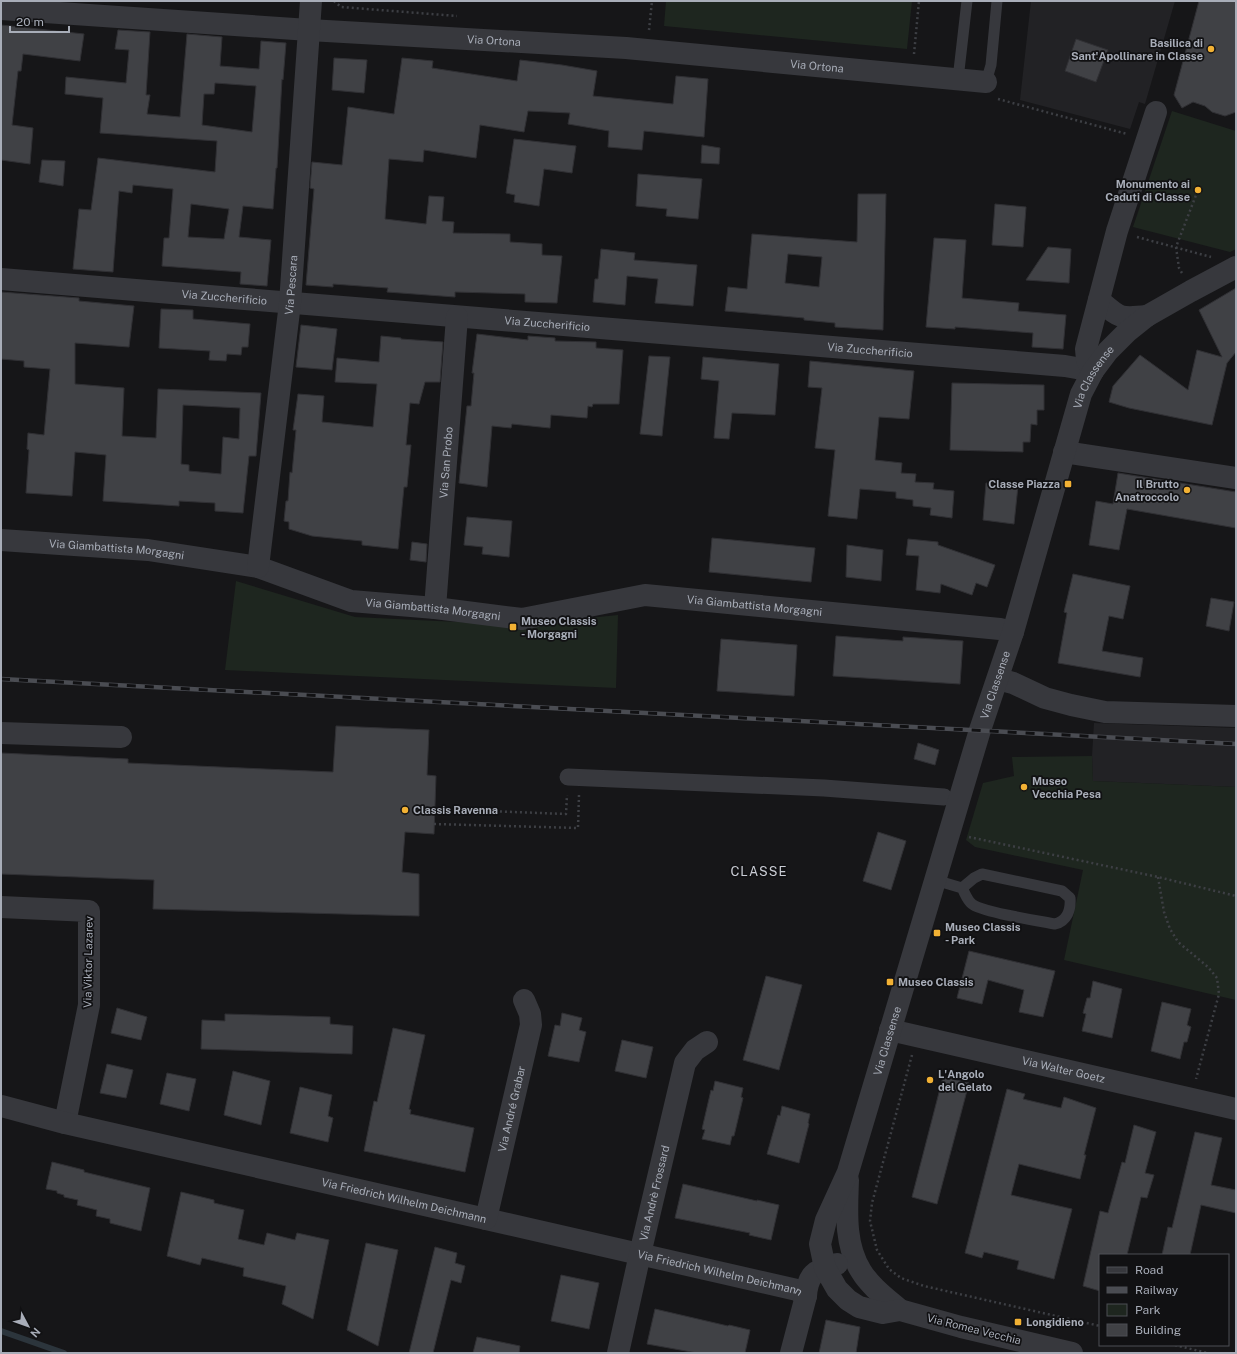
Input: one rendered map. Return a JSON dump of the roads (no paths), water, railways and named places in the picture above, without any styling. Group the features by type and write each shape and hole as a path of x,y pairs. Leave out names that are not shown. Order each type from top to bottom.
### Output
{"street":[{"name":"Via Pescara","path":"258,568 290,303 311,1"},
{"name":"Via Ortona","path":"1,9 309,30 626,42 986,82"},
{"path":"1093,371 1088,360 1086,349 1117,232 1156,112"},
{"name":"Via Classense","path":"837,1289 825,1268 820,1244 826,1220 848,1172 980,730 1013,632 1081,394 1093,371 1108,351 1127,332 1147,316 1236,267"},
{"name":"Via Zuccherificio","path":"1,279 1065,366 1093,371"},
{"path":"1099,300 1117,315 1127,318 1147,316"},
{"name":"Via San Probo","path":"435,608 457,317"},
{"path":"1064,452 1236,478"},
{"name":"Via Giambattista Morgagni","path":"1,540 148,550 258,568 351,601 435,608 522,619 645,596 1000,629 1013,632"},
{"path":"998,679 1014,683 1045,698 1105,712 1236,716"},
{"path":"1,733 121,737"},
{"path":"574,777 824,788 944,798"},
{"name":"Via Viktor Lazarev","path":"1,907 89,911 88,1005 65,1123"},
{"name":"Via André Grabar","path":"486,1219 531,1025 530,1014 524,1000"},
{"name":"Via Walter Goetz","path":"890,1030 1190,1100 1236,1109"},
{"name":"Via Andrè Frossard","path":"618,1353 685,1063 695,1050 707,1042"},
{"name":"Via Friedrich Wilhelm Deichmann","path":"1,1106 65,1123 797,1290 806,1296"},
{"name":"Via Classense","path":"848,1172 846,1222 857,1265"},
{"path":"791,1353 807,1288 812,1275 818,1270 825,1268 857,1265"},
{"path":"806,1296 837,1289 857,1265"},
{"name":"Via Romea Vecchia","path":"857,1265 876,1290 900,1310"},
{"name":"Via Romea Vecchia","path":"837,1289 848,1300 859,1306 883,1312 900,1310 961,1327 1072,1353"}],"lane":[{"path":"958,79 967,1"},
{"path":"986,82 991,65 997,1"},
{"path":"935,880 962,888 968,900 973,905 985,910 1055,924 1061,923 1067,916 1070,902 1070,898 1062,891 982,874 974,878 962,888"}],"waterway":[{"path":"1,1331 64,1353"}],"railway":[{"path":"1,679 1236,744"}],"place":[{"name":"Basilica di Sant'Apollinare in Classe","path":"1211,49"},
{"name":"Monumento ai Caduti di Classe","path":"1198,190"},
{"name":"Classe Piazza","path":"1068,484"},
{"name":"Il Brutto Anatroccolo","path":"1187,490"},
{"name":"Museo Classis - Morgagni","path":"513,627"},
{"name":"Museo Vecchia Pesa","path":"1024,787"},
{"name":"Classis Ravenna","path":"405,810"},
{"name":"Museo Classis - Park","path":"937,933"},
{"name":"Museo Classis","path":"890,982"},
{"name":"L'Angolo del Gelato","path":"930,1080"},
{"name":"Longidieno","path":"1018,1322"}],"district":[{"name":"CLASSE","path":"759,871"}]}
